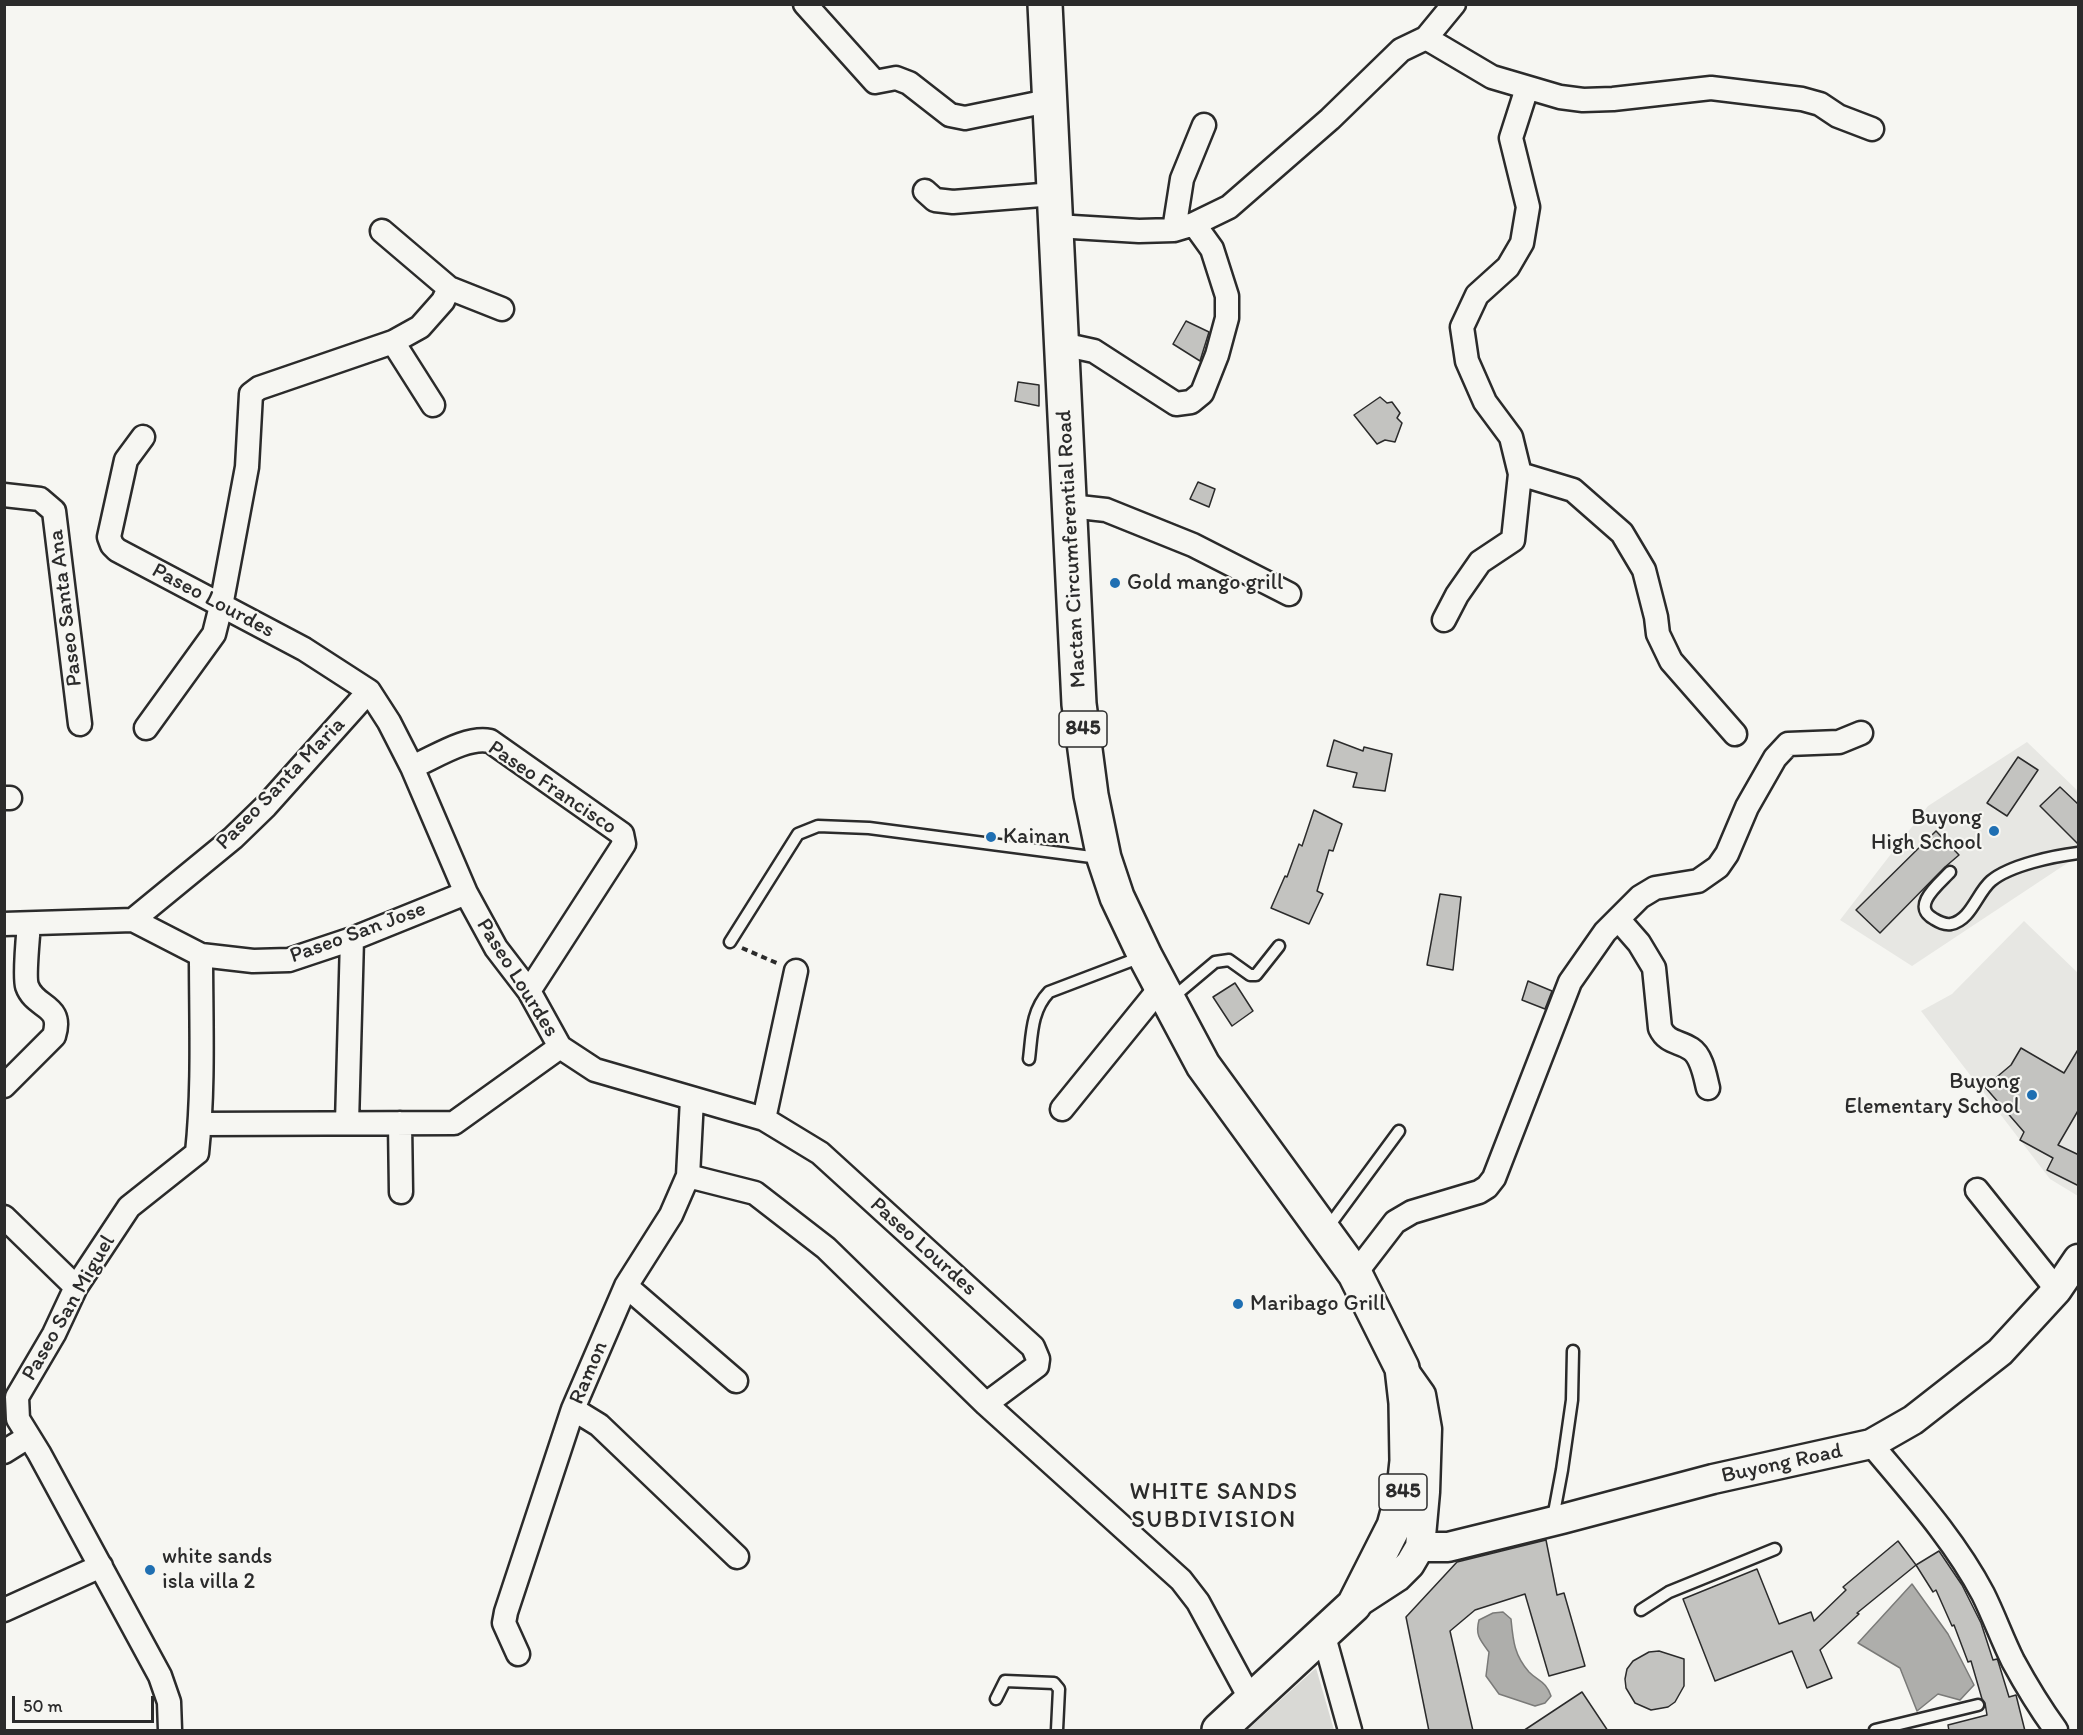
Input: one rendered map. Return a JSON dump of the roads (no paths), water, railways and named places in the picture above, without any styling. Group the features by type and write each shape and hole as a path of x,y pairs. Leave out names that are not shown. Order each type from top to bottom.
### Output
{"main road":[{"name":"Mactan Circumferential Road","path":"1045,4 1079,704 1091,795 1104,858 1117,897 1144,956 1203,1065 1355,1274 1402,1368 1407,1435 1404,1489 1394,1526 1354,1605 1219,1731"}],"street":[{"path":"804,4 875,82 896,78 909,83 950,115 965,117 1048,101"},
{"path":"1056,226 1139,231 1184,227 1229,207 1330,119 1401,50 1426,38 1454,4"},
{"path":"1426,38 1492,77 1560,97 1583,100 1710,88 1724,89 1802,99 1820,104 1838,116 1872,129"},
{"path":"1444,620 1457,595 1480,562 1513,540 1520,474 1511,437 1485,402 1467,361 1462,327 1477,294 1508,267 1522,243 1528,207 1511,138 1527,88"},
{"path":"1062,344 1094,351 1176,404 1191,402 1202,393 1217,355 1227,318 1227,296 1212,249 1184,227 1182,179 1204,125"},
{"path":"926,191 935,200 953,202 1054,194"},
{"path":"382,231 449,288 502,309"},
{"path":"146,728 214,634 247,467 251,394 259,388 393,342 420,327 443,300 449,288"},
{"path":"393,342 433,405"},
{"name":"Paseo Lourdes","path":"142,437 126,459 109,537 112,545 117,550 304,649 369,691 389,722 412,767 466,893 496,948 529,992 560,1047 596,1070 764,1119 820,1153 1033,1347 1038,1359 1036,1366 986,1404"},
{"path":"1520,474 1573,490 1622,533 1644,570 1658,634 1671,662 1735,734"},
{"name":"Paseo Santa Ana","path":"4,495 40,499 54,511 80,724"},
{"path":"1070,506 1106,510 1193,545 1289,594"},
{"name":"Paseo Santa Maria","path":"133,920 241,830 266,806 369,691"},
{"path":"1355,1274 1395,1222 1412,1212 1479,1192 1487,1187 1494,1178 1570,982 1605,932 1640,897 1655,888 1698,880 1718,867 1727,854 1748,807 1775,758 1788,744 1839,742 1861,733"},
{"name":"Paseo Francisco","path":"412,767 469,742 479,739 490,741 622,834 624,844 529,992"},
{"name":"Paseo San Jose","path":"4,924 133,920 201,954 253,962 289,960 352,939 466,893"},
{"path":"1618,919 1640,944 1654,968 1660,1028 1664,1036 1676,1044 1692,1049 1701,1065 1708,1088"},
{"path":"4,1086 54,1036 57,1025 55,1015 33,995 27,986 29,924"},
{"path":"347,1123 352,939"},
{"name":"Paseo San Miguel","path":"170,1731 168,1702 160,1676 39,1453 18,1419 17,1397 54,1334 76,1287 129,1207 197,1153 200,1124 201,954"},
{"path":"764,1119 796,971"},
{"path":"1062,1109 1165,994"},
{"path":"200,1124 454,1123 560,1047"},
{"name":"Ramon","path":"518,1654 504,1623 506,1612 573,1409 626,1286 671,1215 688,1176 692,1099"},
{"path":"400,1123 401,1192"},
{"path":"688,1176 755,1192 826,1248 986,1404 1182,1580 1198,1602 1251,1700"},
{"path":"1977,1190 2057,1290"},
{"path":"4,1217 76,1287"},
{"name":"Buyong Road","path":"1420,1548 1448,1546 1713,1479 1871,1444 1913,1420 2000,1352 2057,1290 2079,1259"},
{"path":"626,1286 736,1381"},
{"path":"1354,1605 1397,1576 1410,1564 1420,1548 1427,1429 1421,1395 1402,1368"},
{"path":"573,1409 599,1425 737,1557"},
{"path":"4,1452 28,1437"},
{"path":"1871,1444 1932,1517 1960,1556 1983,1594 2013,1660 2056,1731"},
{"path":"4,1610 101,1566"},
{"path":"1323,1634 1350,1731"}],"lane":[{"path":"730,942 798,834 818,826 869,828 1104,858"},
{"path":"1950,872 1926,898 1925,904 1925,910 1930,916 1943,924 1960,920 1992,881 2002,875 2035,861 2079,853"},
{"path":"1165,994 1215,962 1229,960 1250,975 1256,975 1279,946"},
{"path":"1029,1059 1035,1013 1040,1001 1049,992 1144,956"},
{"path":"1324,1232 1399,1131"},
{"path":"1552,1521 1572,1400 1573,1351"},
{"path":"1641,1610 1670,1592 1775,1549"},
{"path":"996,1699 1005,1681 1054,1683 1059,1689 1057,1731"},
{"path":"1875,1731 1978,1705"}],"place":[{"name":"Gold mango grill","path":"1115,583"},
{"name":"Buyong High School","path":"1994,831"},
{"name":"Kainan","path":"991,837"},
{"name":"Buyong Elementary School","path":"2032,1095"},
{"name":"Maribago Grill","path":"1238,1304"},
{"name":"white sands isla villa 2","path":"150,1570"}],"district":[{"name":"WHITE SANDS SUBDIVISION","path":"1214,1507"}]}
